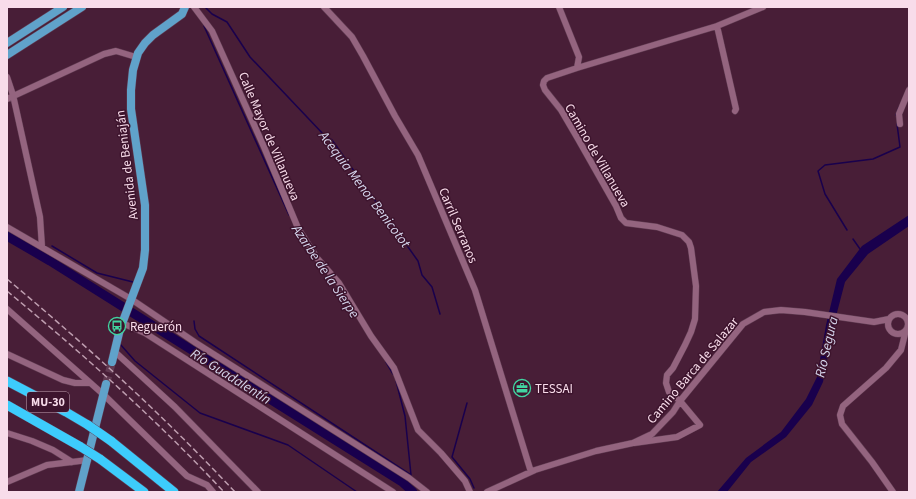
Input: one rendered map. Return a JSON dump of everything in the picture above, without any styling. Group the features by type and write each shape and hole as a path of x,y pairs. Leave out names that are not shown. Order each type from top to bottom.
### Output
{"highway":[{"name":"MU-30","path":"7,381 66,412 111,441 134,458 174,492"},
{"name":"MU-30","path":"7,405 100,459 144,492"}],"main road":[{"path":"7,43 63,7"},
{"path":"7,55 82,7"},
{"name":"Avenida de Beniaján","path":"112,362 123,321 144,262 146,229 144,197 131,109 132,79 136,57 138,52 149,39 181,15 185,7"},
{"path":"79,492 106,384"}],"street":[{"name":"Calle Mayor de Villanueva","path":"194,7 212,31 264,147 298,228 317,258 339,282 372,336 394,368 418,430 441,453 465,481 470,492"},
{"name":"Carril Serranos","path":"324,7 352,37 418,155 475,290 531,472"},
{"path":"559,7 579,57 577,68 717,26 763,7"},
{"path":"717,26 736,109 735,111"},
{"path":"10,97 113,51 126,53 136,57"},
{"name":"Camino de Villanueva","path":"577,68 547,78 543,85 545,90 561,110 578,139 616,206 620,218 626,223 657,227 682,235 689,242 691,248 696,286 695,319 685,345 673,368 667,375 666,383 668,392 680,401"},
{"path":"7,78 10,97 40,217 42,247"},
{"path":"900,124 899,114 909,90"},
{"path":"7,227 131,301 409,478 427,492"},
{"path":"7,309 104,395 187,476 207,485 213,492"},
{"name":"Camino Barca de Salazar","path":"487,492 531,472 596,451 634,443 652,434 673,412 680,401 743,324 764,312 781,310 805,312 874,322 889,328"},
{"path":"893,492 842,424 840,415 843,406 886,368 901,350 908,325 906,315 895,314 889,319 889,328 897,334 901,350"},
{"name":"Camino Barca de Salazar","path":"874,322 889,319"},
{"path":"123,321 393,492"},
{"path":"897,334 908,325"},
{"path":"114,351 175,407 258,492"},
{"path":"7,354 63,380 89,383"},
{"path":"634,443 677,437 700,425 680,401"},
{"path":"7,433 53,450 72,462"},
{"path":"7,482 47,465 88,460"}],"water":[{"name":"Río Segura","path":"909,215 909,226 868,254 845,282 834,324 823,382 812,405 786,437 751,462 727,492 717,492 746,458 781,432 806,399 817,377 826,325 837,279 862,246"}],"waterway":[{"name":"Acequia Menor Benicotot","path":"205,7 212,14 227,22 250,57 325,136 332,140 418,261 422,275 432,287 440,314"},
{"name":"Azarbe de la Sierpe","path":"204,26 289,215"},
{"path":"896,115 899,107"},
{"path":"847,230 825,194 818,171 825,165 873,159 900,147 897,124"},
{"name":"Azarbe de la Sierpe","path":"297,231 303,242"},
{"name":"Río Guadalentín","path":"7,236 50,261 402,482 413,492"},
{"path":"853,239 860,249"},
{"path":"52,246 97,273 133,282"},
{"path":"194,321 195,329 199,336 411,475"},
{"path":"120,344 135,361 200,413 288,445 357,492"},
{"name":"Azarbe de la Sierpe","path":"386,362 393,374"},
{"name":"Azarbe de la Sierpe","path":"396,381 405,416 411,475"},
{"name":"Acequia Menor Benicotot","path":"467,403 452,457 470,479 474,488"}],"tunnel":[{"path":"106,384 112,362"}],"railway":[{"path":"7,279 153,409 235,492"},
{"path":"7,291 64,339 146,413 224,492"}],"place":[{"name":"Reguerón","path":"117,326"},
{"name":"TESSAI","path":"522,388"}]}
